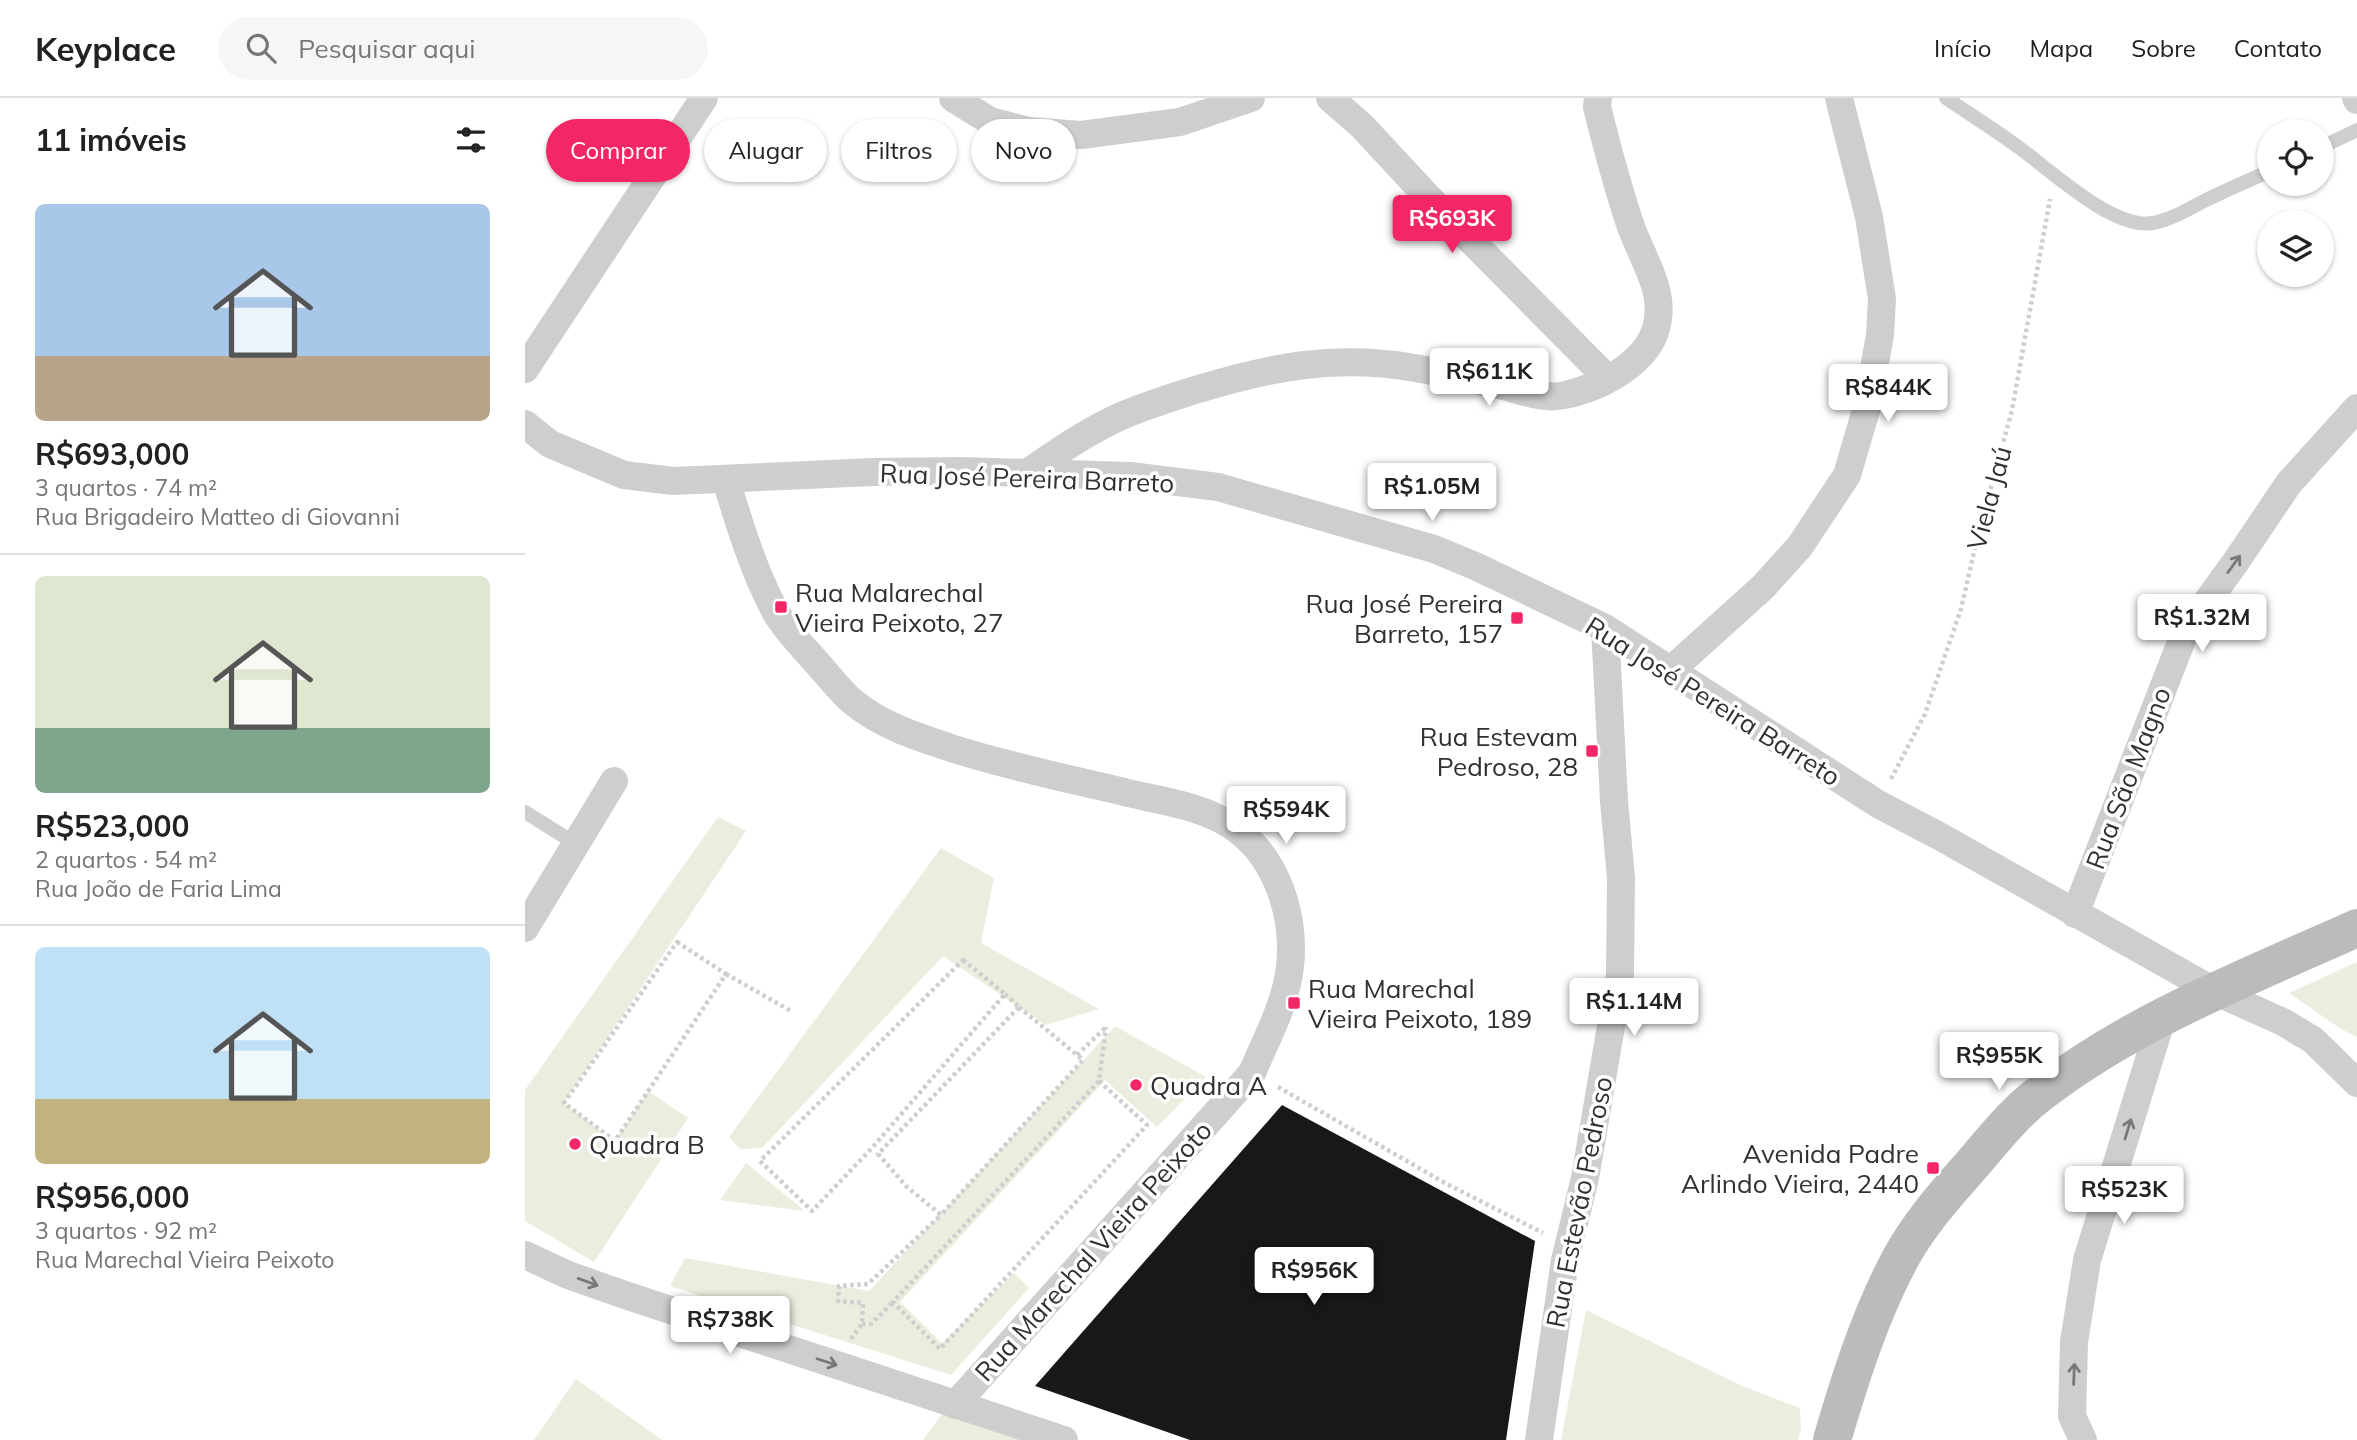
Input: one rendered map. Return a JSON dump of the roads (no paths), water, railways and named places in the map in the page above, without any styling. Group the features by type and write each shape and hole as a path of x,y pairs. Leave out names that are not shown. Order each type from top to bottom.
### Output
{"main road":[{"path":"1832,1440 1874,1312 1900,1258 1940,1200 2036,1096 2104,1051 2162,1018 2214,991 2357,928"}],"street":[{"path":"525,369 704,98"},
{"path":"953,98 990,121 1029,131 1081,135 1179,122 1251,98"},
{"path":"1330,98 1362,126 1427,196 1607,378"},
{"path":"1027,473 1076,440 1118,417 1172,397 1278,368 1329,362 1376,361 1464,377 1535,395 1563,396 1586,389 1635,362 1649,345 1658,320 1658,302 1651,271 1631,228 1610,161 1597,107 1598,98"},
{"path":"1671,670 1763,587 1800,546 1847,475 1867,407 1878,345 1882,299 1869,217 1839,98"},
{"name":"Rua São Magno","path":"2075,914 2185,632 2289,483 2357,408"},
{"name":"Rua José Pereira Barreto","path":"525,424 550,444 624,475 673,481 961,471 1130,476 1218,487 1434,550 1475,566 1605,628 1878,804 2214,991 2283,1021 2313,1040 2357,1083"},
{"name":"Rua Marechal Vieira Peixoto","path":"726,480 741,527 775,611 852,701 879,719 911,735 1001,764 1181,805 1221,819 1247,837 1264,857 1281,891 1292,945 1287,984 1252,1073 955,1405"},
{"name":"Rua Estevão Pedroso","path":"1539,1440 1569,1246 1585,1178 1621,974 1621,877 1614,801 1605,628"},
{"path":"525,928 614,780"},
{"path":"2083,1440 2072,1416 2074,1342 2087,1260 2162,1018"},
{"path":"525,1255 568,1275 625,1295 1064,1440"}],"lane":[{"path":"1946,98 2022,149 2054,177 2128,221 2140,224 2155,223 2257,177"},
{"path":"2334,142 2357,131"},
{"path":"525,812 576,845"}],"place":[{"name":"Rua Malarechal Vieira Peixoto, 27","path":"781,607"},
{"name":"Rua José Pereira Barreto, 157","path":"1517,618"},
{"name":"Rua Estevam Pedroso, 28","path":"1592,751"},
{"name":"Rua Marechal Vieira Peixoto, 189","path":"1294,1003"},
{"name":"Quadra A","path":"1136,1085"},
{"name":"Quadra B","path":"575,1144"},
{"name":"Avenida Padre Arlindo Vieira, 2440","path":"1933,1168"}]}
